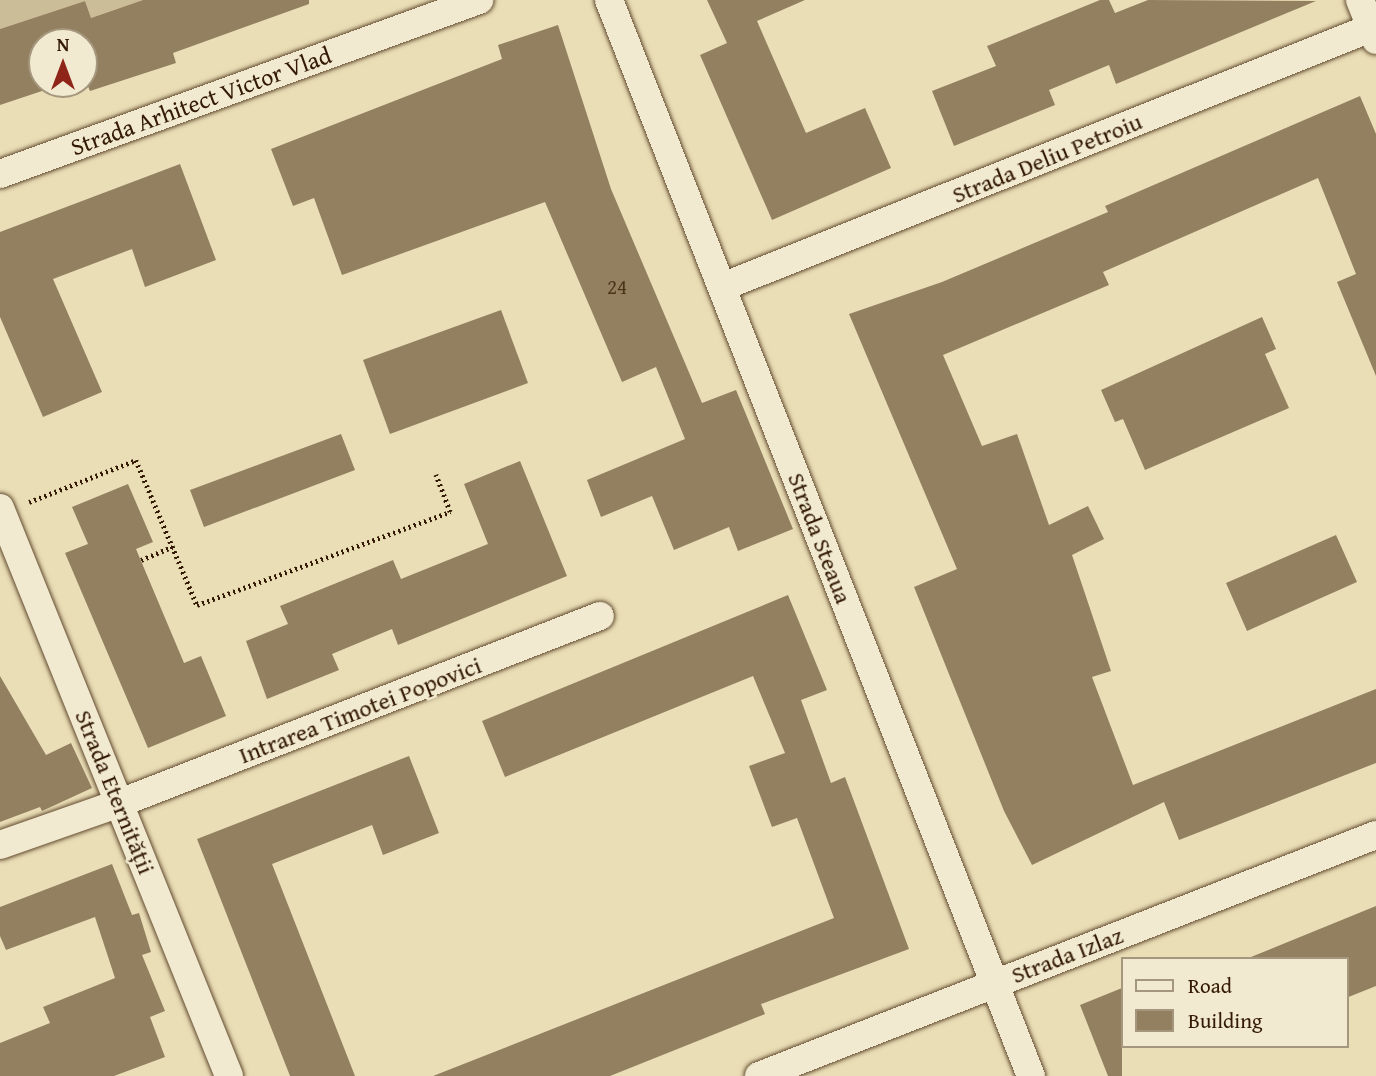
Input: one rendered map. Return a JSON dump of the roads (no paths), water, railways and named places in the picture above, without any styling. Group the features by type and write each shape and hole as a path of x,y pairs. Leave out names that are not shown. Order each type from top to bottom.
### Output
{"street":[{"path":"402,28 419,0"},
{"name":"Strada Arhitect Victor Vlad","path":"0,174 479,0"},
{"name":"Strada Steaua","path":"609,0 1031,1076"},
{"path":"1360,0 1374,34"},
{"name":"Strada Deliu Petroiu","path":"722,287 1374,34"},
{"name":"Strada Eternității","path":"1,510 229,1076"},
{"name":"Intrarea Timotei Popovici","path":"0,845 120,803 600,616"},
{"name":"Strada Izlaz","path":"759,1076 1376,835"}]}
